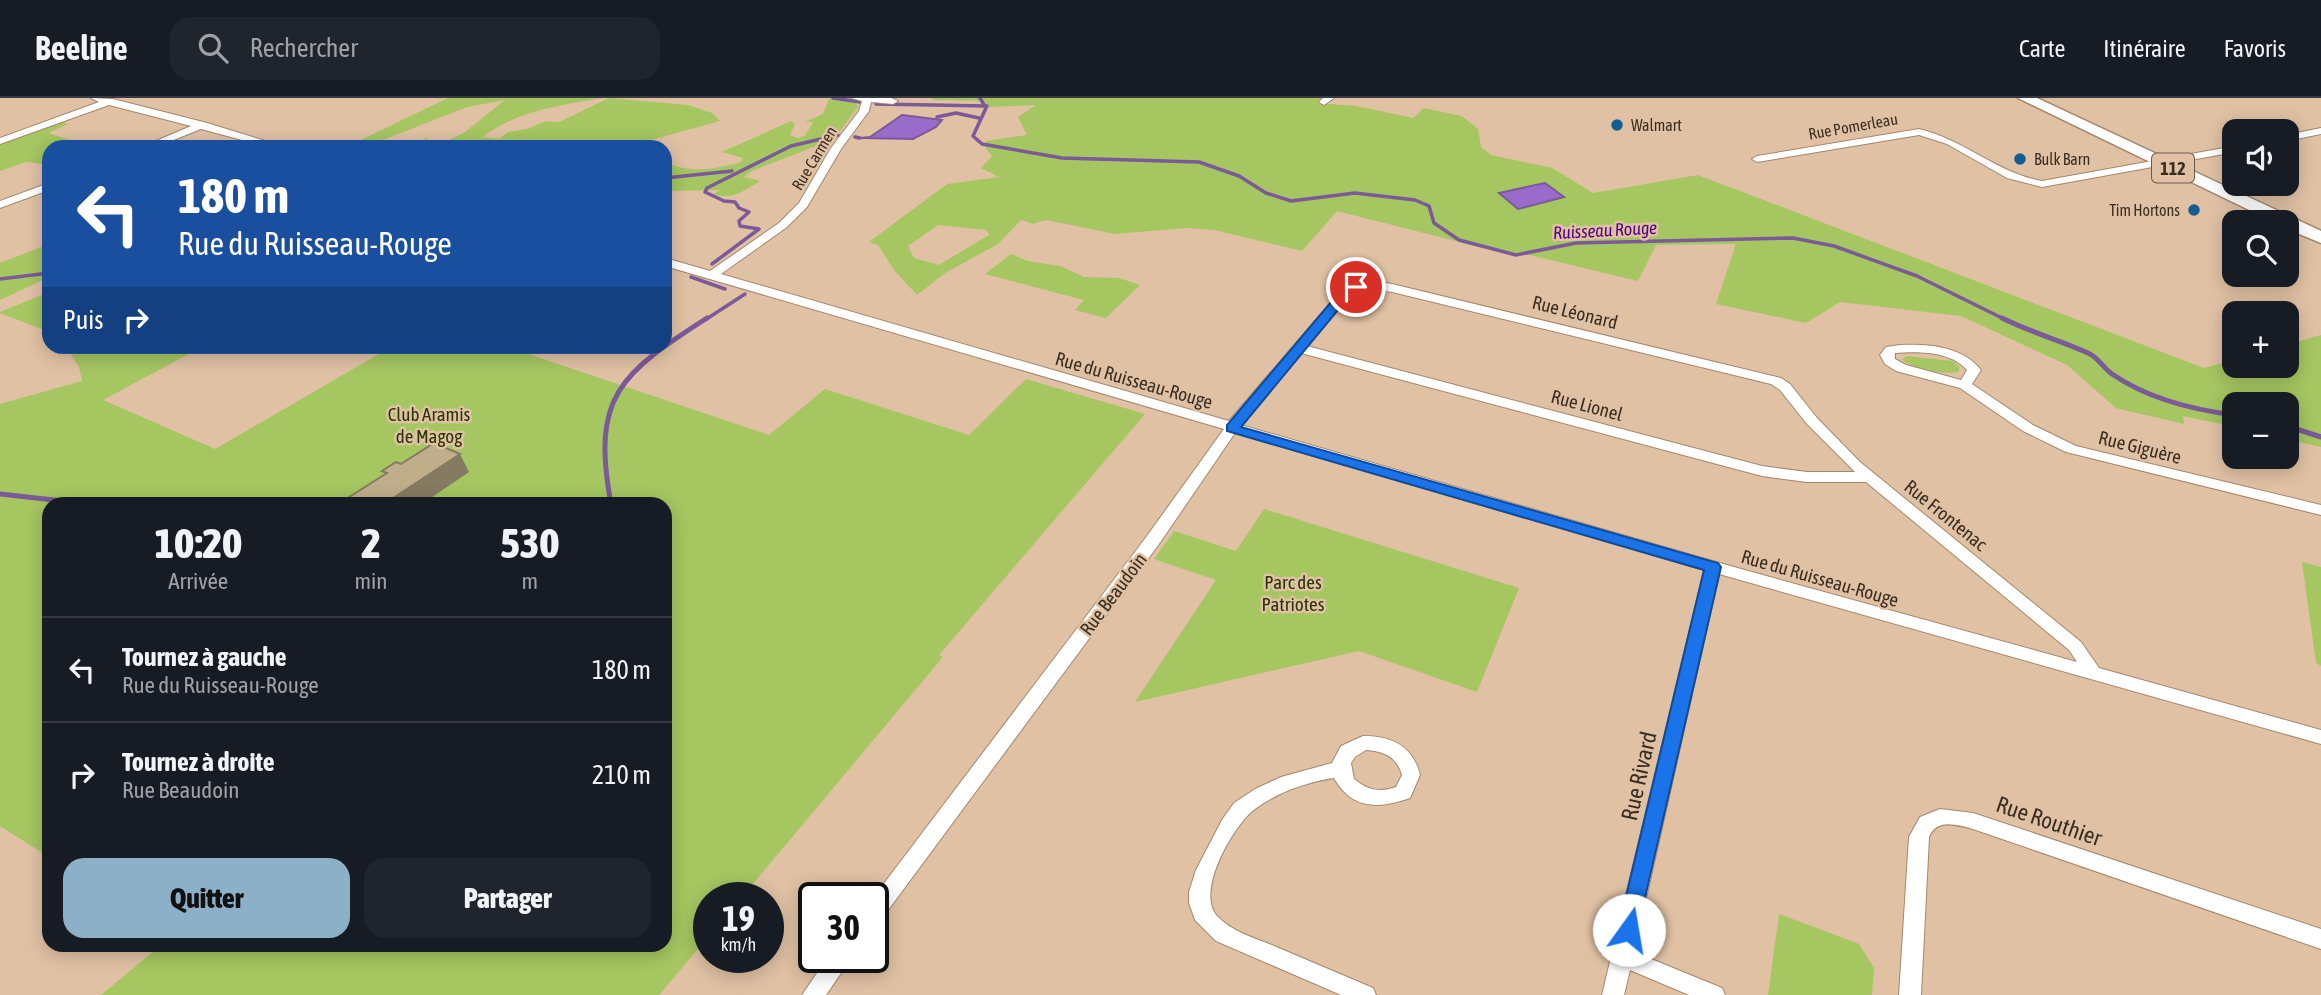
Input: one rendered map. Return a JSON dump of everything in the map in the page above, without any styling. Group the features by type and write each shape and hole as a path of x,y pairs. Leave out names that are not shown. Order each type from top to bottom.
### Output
{"main road":[{"name":"112","path":"2025,98 2321,227"},
{"name":"112","path":"2043,98 2321,238"}],"street":[{"path":"96,98 256,140"},
{"path":"862,99 893,101"},
{"name":"Rue Carmen","path":"711,276 776,230 803,205 836,148 864,111 862,99"},
{"path":"0,141 110,101"},
{"path":"166,140 203,125"},
{"path":"2299,136 2321,131"},
{"name":"Rue Pomerleau","path":"1757,159 1917,132 1936,136 2038,184 2222,152"},
{"path":"0,205 42,189"},
{"name":"Rue du Ruisseau-Rouge","path":"672,264 1713,567 2321,737"},
{"name":"Rue Beaudoin","path":"889,893 1153,540 1232,428 1346,293 1364,285"},
{"name":"Rue Léonard","path":"1364,285 1392,288 1776,381"},
{"name":"Rue Lionel","path":"1299,348 1762,471 1807,477 1868,477"},
{"name":"Rue Giguère","path":"1965,385 1974,370 1961,358 1910,350 1891,351 1887,355 1890,361 1900,368 1965,385 2028,428 2071,449 2321,510"},
{"name":"Rue Frontenac","path":"1776,381 1785,387 1832,443 1868,477 2067,639 2082,653 2095,674"},
{"name":"Rue Rivard","path":"1613,995 1713,567"},
{"path":"1340,770 1306,776 1239,810 1201,878 1198,896 1208,921 1223,934 1365,995"},
{"name":"Rue Routhier","path":"1910,995 1919,836 1926,821 1935,817 1966,819 2321,939"},
{"path":"1622,957 1714,995"},
{"path":"813,995 829,973"}],"green space":[{"path":"448,98 602,98 525,115 482,137 499,139 508,132 527,129 546,121 559,122 609,98 688,105 712,113 720,121 651,140 449,140 465,132 505,100 467,107 383,140 361,140"},
{"path":"1321,98 1317,103 1356,106 1413,118 1424,108 1462,116 1478,129 1481,147 1491,155 1552,168 1593,193 1698,175 2204,368 2222,363 2222,378 2299,378 2299,341 2321,335 2321,447 2299,442 2299,392 2222,392 2222,424 2183,416 2184,424 2116,408 2067,365 1961,316 1840,302 1806,323 1716,304 1736,244 1656,245 1638,281 1525,254 1507,254 1337,211 1302,251 1214,230 1186,228 1115,234 1046,220 1033,224 1021,220 998,244 945,273 917,295 894,270 878,245 869,242 947,184 999,177 981,168 992,156 985,147 986,141 1027,135 1018,117 1036,105 987,107 984,101 931,100","holes":["938,225 987,230 989,235 939,265 914,258 908,246"]},
{"path":"829,99 856,103 858,107 834,139 752,171 744,177 760,181 732,196 713,194 721,190 672,191 672,165 703,169 741,162 743,158 722,152 791,121 795,124 790,135 798,138 805,136 813,122 805,122 823,114"},
{"path":"62,122 68,124 48,133 71,140 42,140 42,164 26,162 0,171 0,145"},
{"path":"42,247 42,280 0,300 0,263"},
{"path":"1011,254 1028,261 1060,266 1084,277 1119,278 1140,285 1106,318 1075,310 1084,300 985,274"},
{"path":"42,295 42,329 0,313"},
{"name":"Club Aramis de Magog","path":"71,354 189,354 103,400 215,449 379,354 528,354 769,435 825,389 969,435 1026,379 1145,414 939,655 943,657 754,882 693,882 693,955 659,995 101,995 153,952 672,952 672,497 42,497 42,853 0,826 0,404 82,381 79,367"},
{"path":"1907,356 1952,361 1960,367 1958,372 1952,373 1928,370 1906,363 1902,359"},
{"name":"Parc des Patriotes","path":"1264,509 1519,588 1477,692 1359,651 1135,702 1216,580 1154,559 1174,531 1236,551"},
{"path":"2302,562 2321,567 2321,666 2316,663"},
{"path":"1779,914 1859,944 1874,968 1872,995 1768,995"}],"shaded area":[{"path":"902,115 942,120 936,127 913,139 860,138 870,137"},
{"path":"1545,183 1564,197 1518,209 1499,193"}],"building":[{"path":"434,443 460,454 395,497 349,497 387,473 382,471 396,462 401,464"}],"waterway":[{"path":"833,98 860,102"},
{"name":"Ruisseau Rouge","path":"980,98 985,106"},
{"path":"876,104 985,106"},
{"name":"Ruisseau Rouge","path":"985,106 973,136 982,144 1062,158 1199,162 1239,176 1266,193 1291,201 1355,193 1415,200 1429,206 1434,223 1459,240 1516,255 1576,243 1793,238 1834,246 1917,276 2006,320"},
{"path":"937,117 956,113 979,118"},
{"path":"712,264 759,229 740,226 739,221 749,212 739,208 735,202 724,201 705,192 707,188 791,146 838,135"},
{"path":"855,137 860,138"},
{"path":"672,177 732,171"},
{"path":"0,279 42,274"},
{"path":"691,277 725,289"},
{"path":"705,320 745,294"},
{"path":"672,342 707,318"},
{"name":"Ruisseau Rouge","path":"2002,318 2088,353 2112,374 2140,390 2187,406 2222,413"},
{"path":"610,497 605,437 610,412 619,392 633,373 655,354"},
{"name":"Ruisseau Rouge","path":"2299,430 2321,437"},
{"path":"0,494 42,499"}],"place":[{"name":"Walmart","path":"1617,125"},
{"name":"Bulk Barn","path":"2020,159"},
{"name":"Tim Hortons","path":"2194,210"}],"route":[{"path":"1356,287 1342,297 1232,428 1713,567 1629,930"}]}
